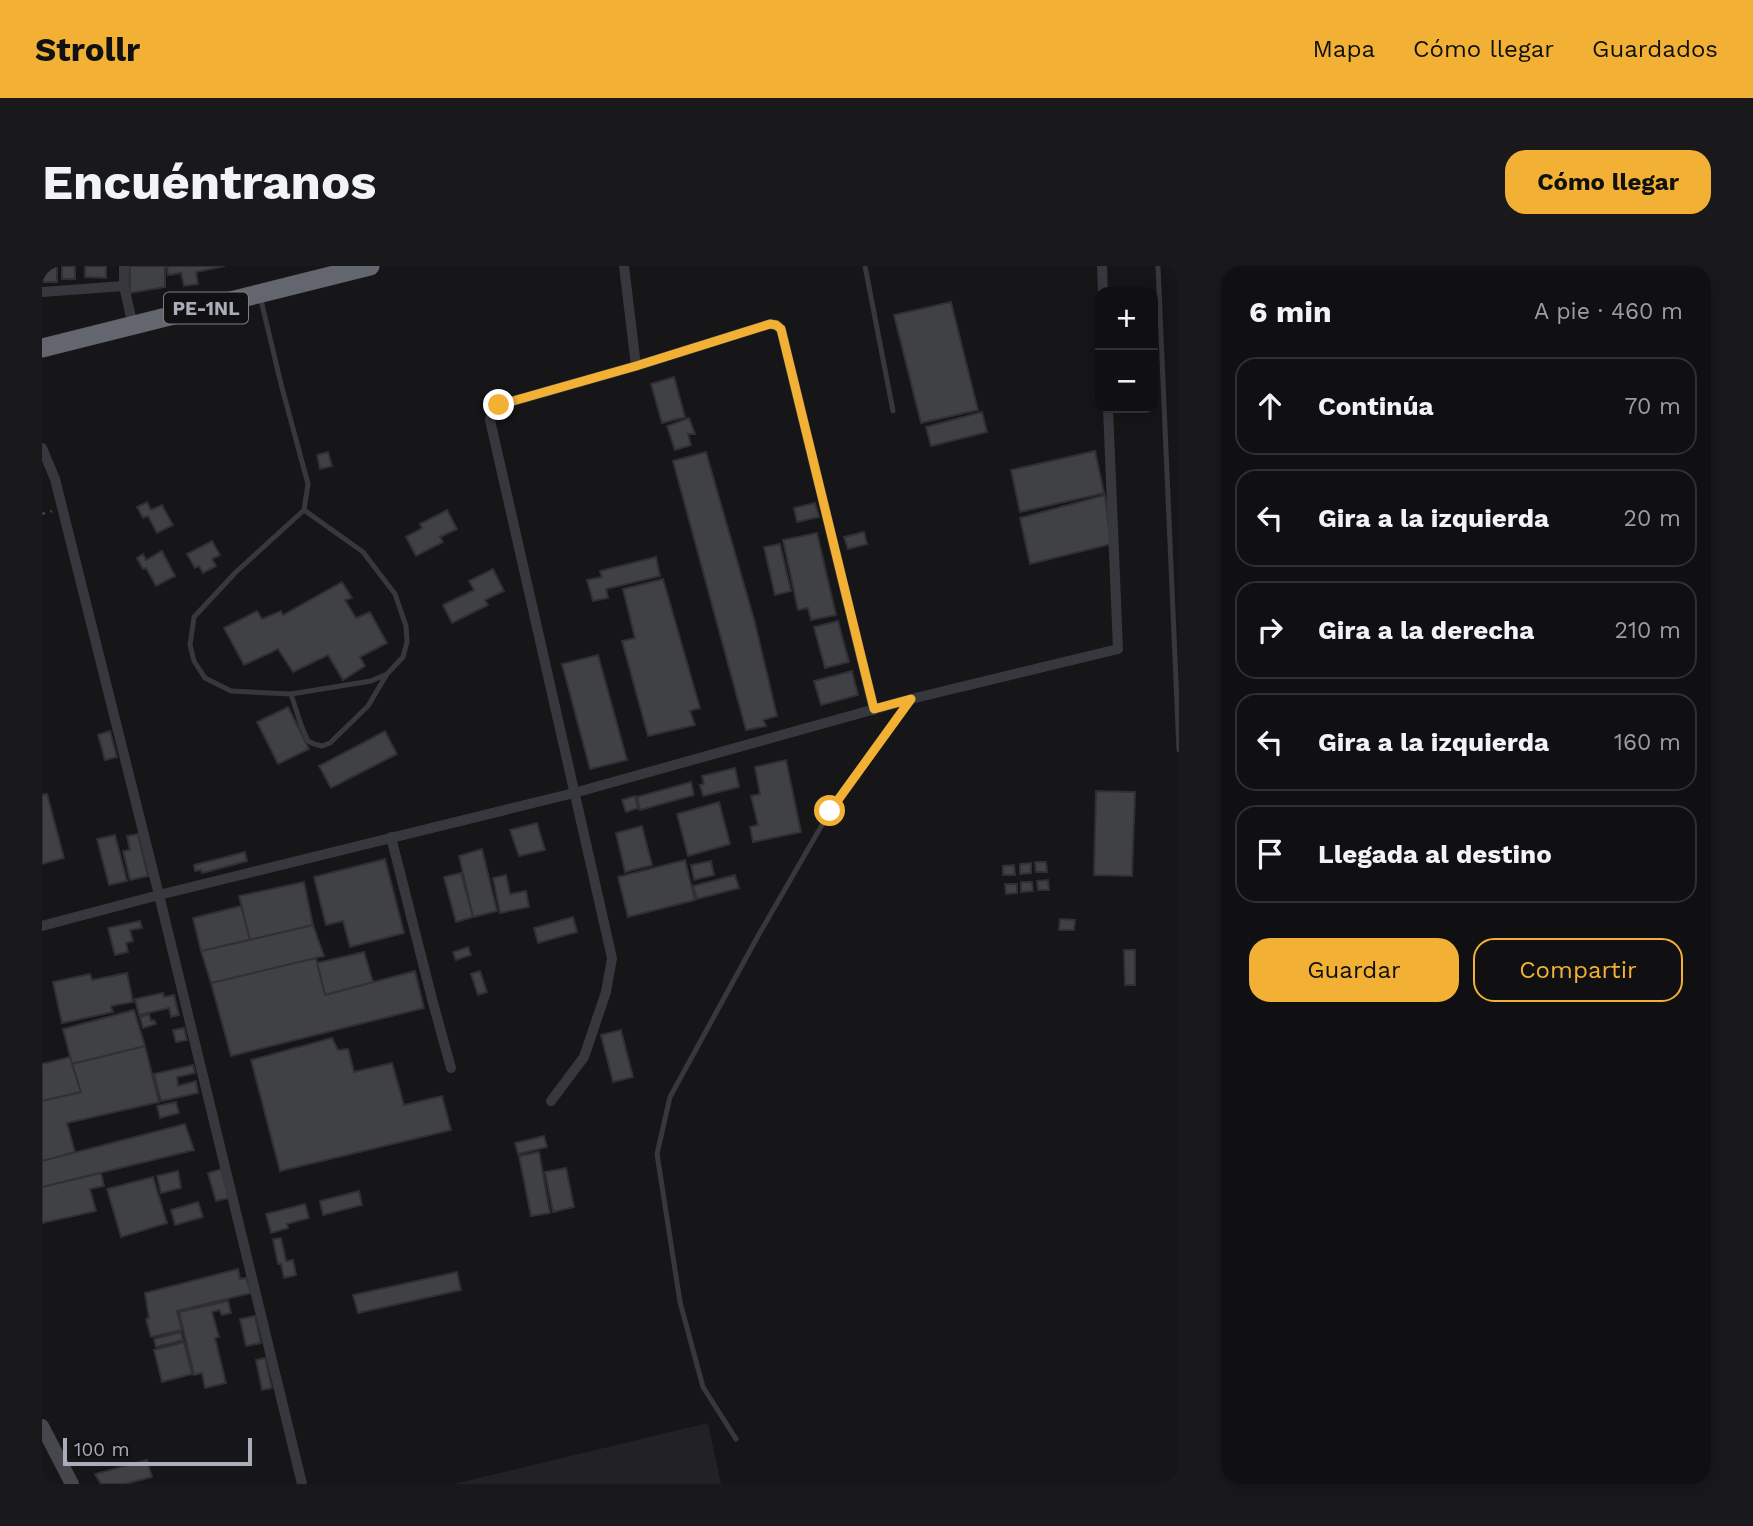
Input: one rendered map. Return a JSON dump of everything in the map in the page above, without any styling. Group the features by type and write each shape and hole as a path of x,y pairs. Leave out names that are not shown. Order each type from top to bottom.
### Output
{"highway":[{"name":"PE-1NL","path":"42,348 370,266"}],"street":[{"path":"124,266 124,286 133,326"},
{"path":"624,266 636,366"},
{"path":"1102,266 1103,287"},
{"path":"42,292 124,286"},
{"path":"551,1101 583,1057 606,992 612,958 491,420 492,412 499,405 770,324 776,325 781,329 874,709"},
{"path":"42,926 574,793 911,699 1118,649 1108,413"},
{"path":"42,448 55,479 302,1484"},
{"path":"42,482 55,479"},
{"path":"391,837 451,1068"},
{"path":"42,1426 72,1484"}],"lane":[{"path":"865,266 893,411"},
{"path":"1158,266 1179,750"},
{"path":"260,295 307,484 304,510 236,572 194,617 190,645 194,662 205,678 231,691 291,694 371,681 387,674"},
{"path":"291,694 308,741 322,746 330,743 368,706 387,674 403,657 407,642 407,626 395,594 363,552 304,510"},
{"path":"736,1439 703,1387 680,1302 657,1154 670,1097 830,811 911,699"}],"shaded area":[{"path":"708,1423 721,1484 454,1484"}],"building":[{"path":"42,266 57,266 57,282 42,282"},
{"path":"62,266 75,266 75,279 62,279"},
{"path":"85,266 106,266 106,278 85,277"},
{"path":"130,266 165,266 165,287 130,293"},
{"path":"225,266 196,272 198,284 184,286 181,273 168,275 167,267"},
{"path":"951,302 978,410 921,423 894,315"},
{"path":"674,377 685,417 662,423 651,384"},
{"path":"982,412 987,432 931,446 926,427"},
{"path":"689,418 695,434 688,434 691,445 675,450 667,426"},
{"path":"1095,451 1104,493 1020,512 1011,470"},
{"path":"328,452 332,466 320,469 317,455"},
{"path":"706,452 755,623 777,716 763,720 766,726 746,730 673,461"},
{"path":"1105,495 1111,544 1030,564 1020,518"},
{"path":"147,502 151,510 162,505 173,525 157,533 148,516 143,518 137,507"},
{"path":"815,503 819,517 797,522 794,508"},
{"path":"447,510 457,529 440,537 443,542 416,556 406,537 422,528 420,524"},
{"path":"864,532 867,544 848,549 844,537"},
{"path":"817,533 836,615 811,620 808,608 798,610 783,540"},
{"path":"212,541 220,555 212,559 216,566 203,573 199,566 195,568 187,554"},
{"path":"780,544 791,591 775,595 764,547"},
{"path":"162,551 175,576 156,586 137,558 143,554 146,560"},
{"path":"656,557 660,576 606,589 608,598 593,601 587,580 602,577 600,571"},
{"path":"493,569 504,591 485,600 488,605 452,623 443,605 474,590 469,581"},
{"path":"663,579 700,708 690,711 695,725 648,736 622,641 635,638 623,589"},
{"path":"342,582 352,598 345,600 356,618 370,612 387,643 360,657 365,666 343,680 328,655 293,672 278,649 244,665 224,628 257,611 262,619 281,611 283,615"},
{"path":"838,621 849,662 825,668 814,627"},
{"path":"598,655 627,760 590,769 562,664"},
{"path":"852,671 858,695 821,705 814,681"},
{"path":"288,707 309,749 278,764 257,722"},
{"path":"110,731 117,757 105,760 98,735"},
{"path":"385,731 397,754 331,788 319,766"},
{"path":"786,760 801,832 753,842 750,827 758,825 751,796 760,794 755,767"},
{"path":"735,768 739,787 703,796 700,785 704,784 702,776"},
{"path":"691,782 694,795 640,810 637,797"},
{"path":"1096,791 1135,792 1132,876 1094,875"},
{"path":"47,794 64,858 42,864 42,795"},
{"path":"635,796 638,808 626,812 622,800"},
{"path":"719,802 730,844 688,856 677,814"},
{"path":"537,823 545,850 519,856 510,830"},
{"path":"642,826 652,865 625,872 616,833"},
{"path":"138,834 148,876 130,880 123,851 130,850 127,836"},
{"path":"115,835 127,881 109,885 97,839"},
{"path":"482,849 497,911 473,917 459,856"},
{"path":"245,852 247,861 202,873 201,870 195,871 194,865"},
{"path":"385,859 404,933 350,947 343,921 326,925 314,877"},
{"path":"685,860 695,900 628,917 618,877"},
{"path":"711,861 714,875 694,880 691,865"},
{"path":"1035,862 1046,862 1047,872 1036,872"},
{"path":"1031,863 1031,873 1020,874 1020,864"},
{"path":"1014,865 1015,875 1003,875 1003,866"},
{"path":"461,873 473,917 456,922 444,877"},
{"path":"506,875 510,894 526,891 529,907 500,913 493,878"},
{"path":"735,875 739,888 697,899 693,886"},
{"path":"1048,880 1049,890 1038,890 1037,881"},
{"path":"304,882 313,925 250,940 239,896"},
{"path":"1021,882 1032,882 1033,891 1021,892"},
{"path":"1005,884 1017,884 1017,893 1006,894"},
{"path":"241,906 250,940 201,951 193,918"},
{"path":"573,917 577,932 538,943 534,928"},
{"path":"1060,919 1075,920 1074,930 1059,930"},
{"path":"140,921 142,928 130,930 133,941 126,943 128,952 115,955 108,928"},
{"path":"313,925 324,956 211,983 201,951"},
{"path":"468,947 471,955 456,960 453,952"},
{"path":"1124,950 1135,950 1135,985 1125,985"},
{"path":"364,952 373,982 325,995 317,963"},
{"path":"316,958 325,995 415,971 424,1008 231,1056 211,983"},
{"path":"480,971 487,992 478,995 471,974"},
{"path":"127,973 133,1002 111,1006 113,1012 62,1023 53,982 90,974 92,980"},
{"path":"163,993 164,997 174,995 179,1015 171,1017 169,1008 139,1015 135,999"},
{"path":"134,1010 145,1046 72,1064 63,1029"},
{"path":"149,1014 151,1021 154,1020 156,1024 143,1028 140,1017"},
{"path":"184,1028 187,1040 176,1042 173,1030"},
{"path":"621,1030 633,1077 613,1082 601,1035"},
{"path":"332,1038 338,1050 348,1049 354,1072 392,1063 404,1105 442,1096 451,1130 280,1171 251,1060"},
{"path":"145,1046 159,1102 67,1123 75,1152 42,1161 42,1101 81,1092 72,1064"},
{"path":"70,1057 81,1092 42,1101 42,1064"},
{"path":"193,1065 195,1073 177,1077 178,1086 196,1081 198,1093 161,1101 154,1074"},
{"path":"176,1102 179,1113 160,1118 157,1106"},
{"path":"185,1124 194,1150 42,1187 42,1161"},
{"path":"544,1136 547,1147 518,1154 515,1143"},
{"path":"539,1152 550,1213 531,1216 519,1156"},
{"path":"566,1168 574,1207 553,1212 545,1172"},
{"path":"222,1169 229,1198 216,1201 208,1173"},
{"path":"178,1171 181,1188 161,1193 157,1176"},
{"path":"101,1173 104,1186 90,1189 96,1211 42,1223 42,1187"},
{"path":"153,1177 167,1223 121,1237 107,1189"},
{"path":"359,1191 362,1205 323,1215 320,1201"},
{"path":"198,1202 203,1217 175,1225 171,1210"},
{"path":"305,1204 309,1218 287,1224 288,1228 271,1233 266,1214"},
{"path":"281,1238 286,1261 293,1260 296,1275 284,1278 273,1239"},
{"path":"238,1269 240,1279 246,1278 251,1293 177,1311 182,1330 151,1337 146,1319 149,1318 145,1293"},
{"path":"457,1272 461,1290 358,1313 353,1295"},
{"path":"228,1301 231,1313 222,1315 219,1310 212,1312 226,1383 205,1388 202,1373 194,1375 179,1312"},
{"path":"255,1316 261,1343 246,1346 240,1319"},
{"path":"181,1332 183,1340 156,1347 154,1339"},
{"path":"184,1342 192,1374 162,1382 154,1350"},
{"path":"265,1358 272,1388 262,1390 256,1360"},
{"path":"147,1460 152,1477 125,1484 101,1484 95,1474"}],"route":[{"path":"499,405 770,324 781,329 874,709 911,699 830,811"}]}
